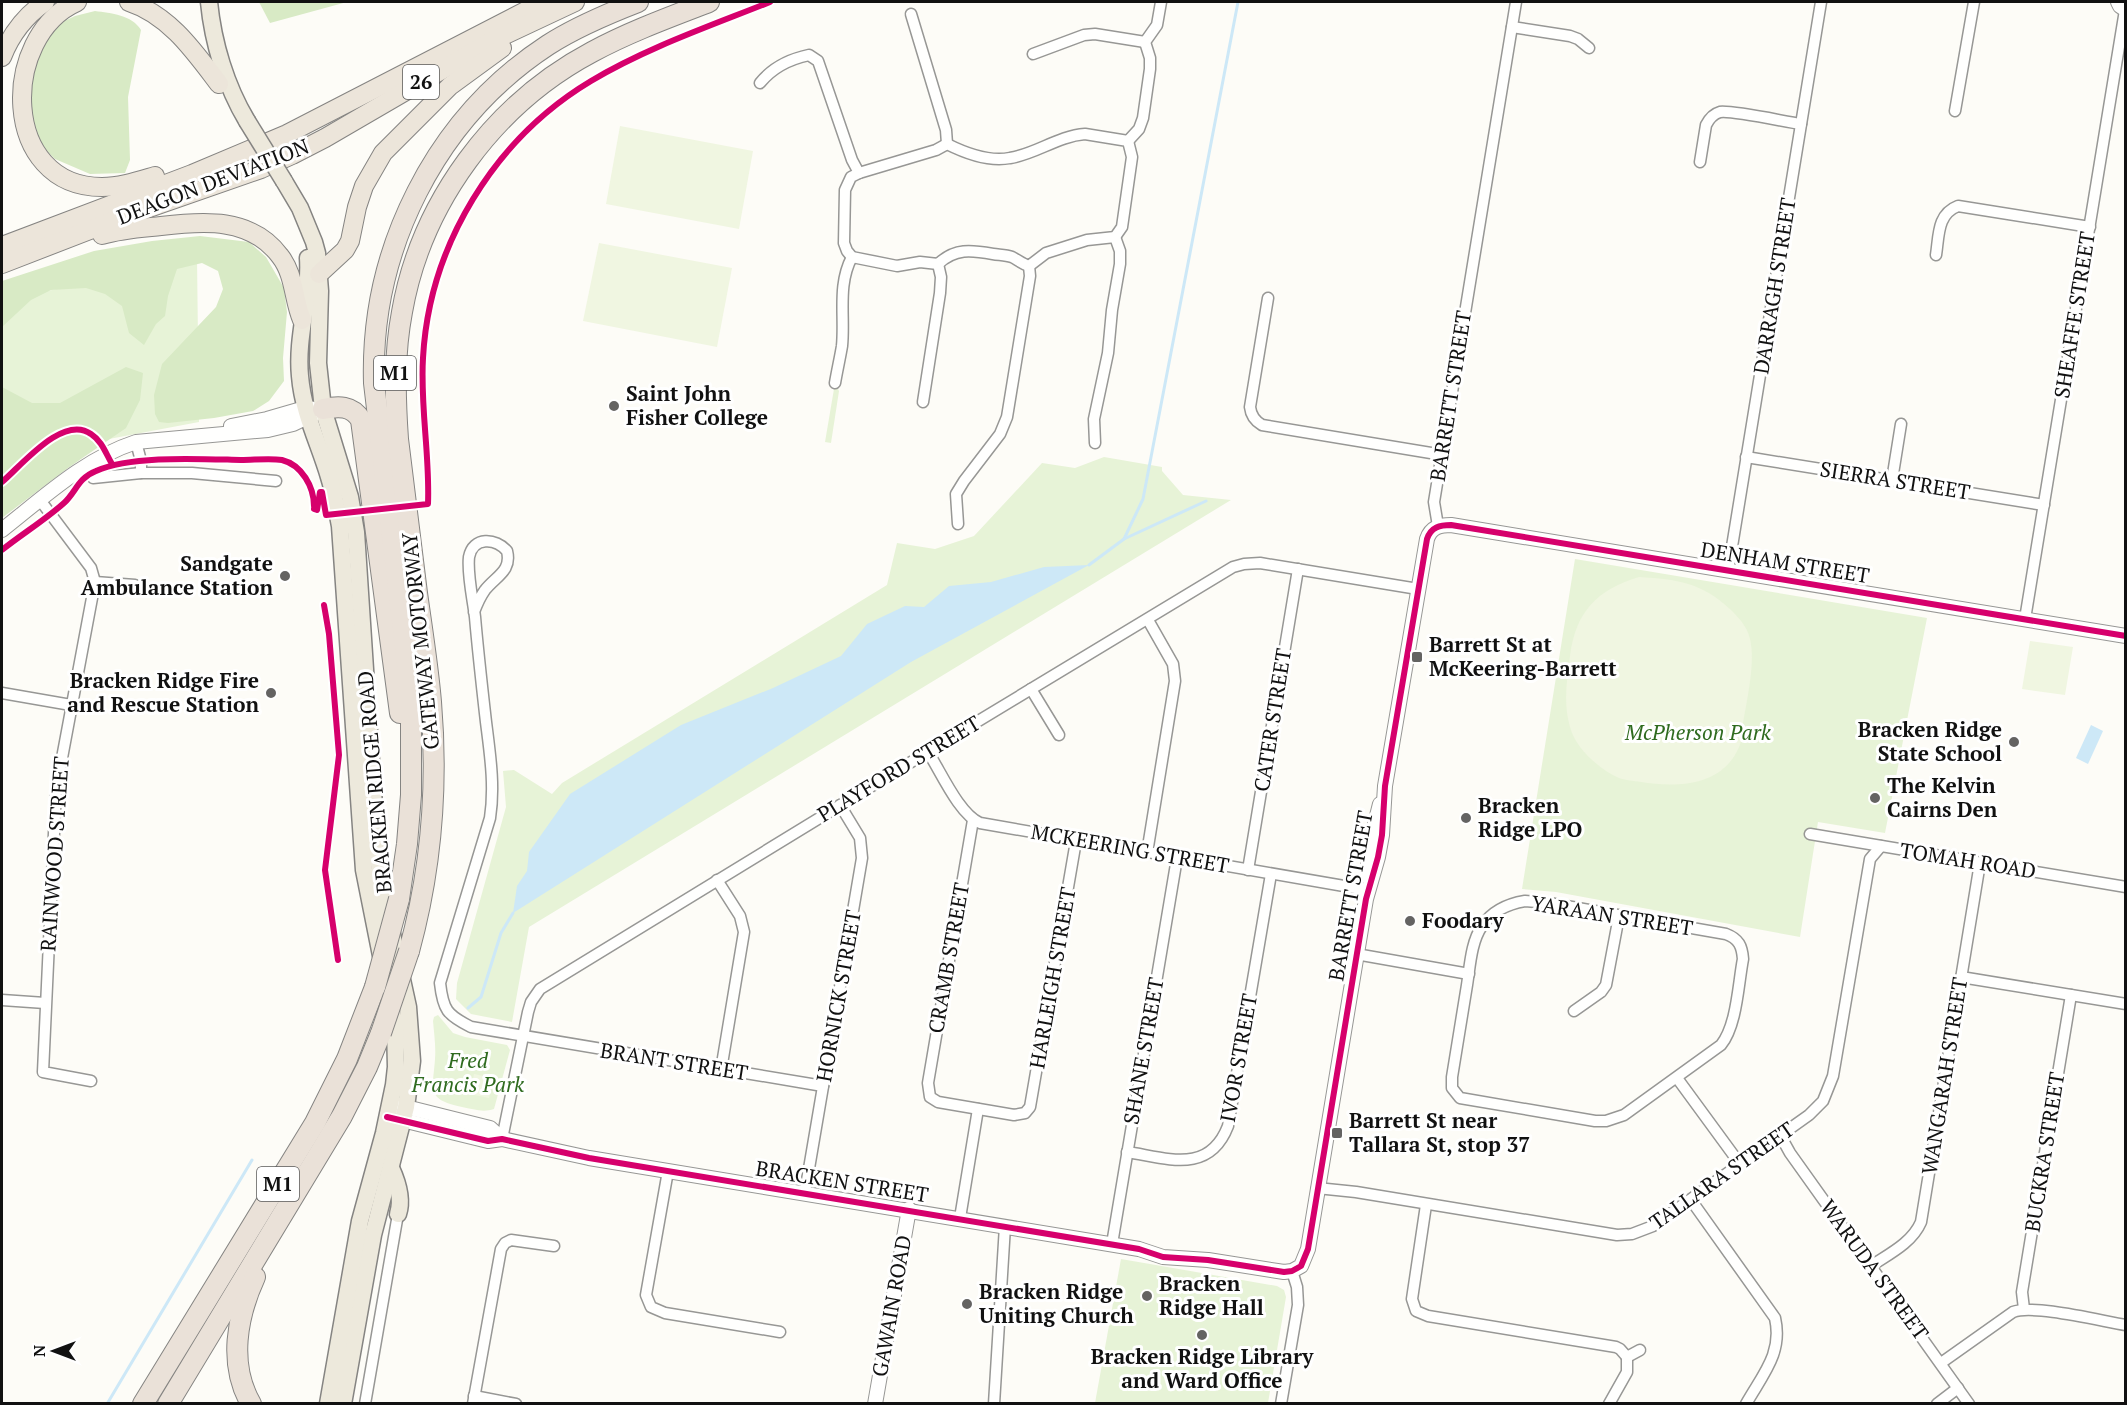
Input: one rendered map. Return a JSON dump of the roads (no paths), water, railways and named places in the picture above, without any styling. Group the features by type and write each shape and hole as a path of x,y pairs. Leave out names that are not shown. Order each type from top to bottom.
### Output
{"highway":[{"path":"2,57 18,27 33,10 45,2"},
{"path":"77,2 63,7 36,26 18,50 9,77 9,106 12,121 24,145 42,166 65,180 103,187 133,183 219,154 236,156"},
{"path":"129,2 151,11 164,21 186,42 219,84"},
{"name":"DEAGON DEVIATION","path":"2,246 236,156 287,134 547,7 575,2"},
{"name":"GATEWAY MOTORWAY","path":"143,1404 325,1104 348,1059 375,987 399,899 407,844 413,767 409,676 376,410 373,362 377,319 393,248 410,205 430,168 450,137 479,103 510,74 546,46 593,20 638,2"},
{"name":"GATEWAY MOTORWAY","path":"168,1404 342,1116 381,1033 409,951 419,913 432,806 431,702 395,400 396,357 402,311 422,241 456,177 497,125 524,99 591,52 709,2"},
{"path":"319,274 345,250 350,241 364,186 383,153 450,86 489,56 540,26 547,7"},
{"name":"DEAGON DEVIATION","path":"2,264 126,216 261,169 292,155 325,138 547,7"},
{"path":"49,245 69,246 128,229 192,223 228,224 256,234 280,255 290,271 296,305 302,320"},
{"path":"312,412 335,407 351,409 361,420 404,751 413,767"},
{"path":"250,1404 238,1368 237,1347 244,1306 260,1268 260,1252"}],"main road":[{"name":"BRACKEN RIDGE ROAD","path":"197,2 205,36 219,76 219,84 236,103 284,181 300,208 314,242 319,274 318,363 312,412"},
{"name":"BRACKEN RIDGE ROAD","path":"209,2 214,34 236,103"},
{"name":"BRACKEN RIDGE ROAD","path":"308,230 308,275 299,360 312,412 350,497 356,532 378,852 385,902 408,1007 412,1041 411,1076 396,1112 360,1221 328,1404"},
{"name":"BRACKEN RIDGE ROAD","path":"343,1404 373,1235 390,1167 396,1112"},
{"path":"390,1167 396,1179 400,1202 398,1214"}],"street":[{"path":"1145,42 1157,25 1161,2"},
{"name":"BARRETT STREET","path":"1292,1271 1300,1266 1306,1256 1367,890 1378,857 1384,823 1385,786 1427,539 1432,529 1438,526 1434,502 1516,2"},
{"name":"DARRAGH STREET","path":"1728,570 1821,2"},
{"path":"1955,111 1974,2"},
{"path":"2118,2 2125,10"},
{"name":"SHEAFFE STREET","path":"2025,619 2125,10"},
{"path":"911,14 946,130 947,144"},
{"path":"1512,27 1570,36 1589,48"},
{"path":"1033,54 1084,35 1095,34 1145,42"},
{"path":"1128,141 1139,129 1143,118 1150,69 1150,58 1145,42"},
{"path":"760,83 768,72 798,57 809,55 819,61 852,160 859,172"},
{"path":"1700,162 1706,125 1708,120 1717,113 1801,124"},
{"path":"947,144 960,151 993,159 1010,158 1073,135 1085,134 1128,141"},
{"path":"1029,266 1046,253 1087,240 1115,237 1122,227 1132,157 1128,141"},
{"path":"947,144 936,150 859,172 851,177 845,190 844,243 847,251 852,257 897,266 920,262 938,264 947,256 960,250 971,250 1013,258 1029,266"},
{"path":"1936,255 1945,214 1958,206 2090,227"},
{"path":"1095,443 1094,419 1108,353 1120,264 1120,251 1115,237"},
{"path":"835,383 842,345 843,284 846,269 852,257"},
{"path":"923,402 940,293 941,277 938,264"},
{"path":"958,524 956,494 1000,434 1007,417 1030,276 1029,266"},
{"path":"1268,298 1250,407 1253,418 1257,422 1262,425 1443,454"},
{"path":"2,530 86,465 115,449 136,442 198,435 208,429 312,412"},
{"path":"1892,480 1901,424"},
{"path":"136,442 141,461 141,473"},
{"name":"SIERRA STREET","path":"1746,457 2044,506"},
{"path":"93,478 141,473 192,473 276,481"},
{"path":"40,500 91,568 95,582 135,585"},
{"name":"DENHAM STREET","path":"1438,526 1451,525 2126,636"},
{"name":"BRANT STREET","path":"474,612 486,590 505,572 508,565 507,551 496,542 483,541 476,545 469,556 474,612 493,797 490,818 440,983 442,1003 454,1019 471,1028 823,1086"},
{"name":"PLAYFORD STREET","path":"502,1139 531,1002 540,989 1233,567 1260,563 1418,589"},
{"name":"CATER STREET","path":"1248,870 1298,569"},
{"name":"RAINWOOD STREET","path":"91,1081 43,1072 56,790 95,582"},
{"path":"1147,853 1175,681 1173,664 1148,620"},
{"path":"1031,689 1059,735"},
{"path":"2,693 71,705"},
{"path":"928,752 973,820"},
{"name":"HORNICK STREET","path":"805,1192 862,858 860,838 840,805"},
{"name":"MCKEERING STREET","path":"973,820 1076,841 1367,890"},
{"name":"CRAMB STREET","path":"973,820 926,1099 978,1109"},
{"name":"TOMAH ROAD","path":"1810,834 2126,887"},
{"name":"HARLEIGH STREET","path":"978,1109 1027,1117 1032,1100 1076,841"},
{"name":"TALLARA STREET","path":"1317,1188 1356,1192 1624,1235 1647,1230 1818,1108 1830,1087 1868,865 1871,855 1881,846"},
{"name":"SHANE STREET","path":"1112,1244 1177,858"},
{"name":"WANGARAH STREET","path":"1871,1266 1909,1240 1917,1232 1921,1222 1980,863"},
{"name":"IVOR STREET","path":"1127,1152 1187,1161 1207,1154 1218,1146 1224,1137 1228,1126 1271,874"},
{"path":"717,880 740,916 744,932 721,1070"},
{"name":"YARAAN STREET","path":"1525,901 1549,903 1619,916 1726,934 1735,937 1739,942 1743,959 1733,1017 1726,1038 1721,1045 1624,1115 1606,1121 1466,1101 1455,1093 1452,1088 1452,1077 1474,948 1481,927 1492,915 1513,903 1525,901"},
{"path":"1574,1011 1601,992 1606,985 1619,916"},
{"path":"1356,954 1469,974"},
{"path":"1961,976 2126,1004"},
{"name":"BUCKRA STREET","path":"2024,1309 2022,1292 2071,995"},
{"path":"2,1000 45,1003"},
{"path":"1677,1078 1740,1164"},
{"path":"960,1218 978,1109"},
{"name":"BRACKEN STREET","path":"396,1112 490,1128 502,1139 544,1150 1112,1244 1140,1249 1162,1257 1208,1260 1266,1270 1292,1271"},
{"name":"WARUDA STREET","path":"1780,1136 1969,1404"},
{"path":"668,1171 646,1295 651,1307 665,1313 780,1332"},
{"path":"1691,1200 1775,1318 1778,1332 1775,1352 1746,1404"},
{"path":"1426,1204 1412,1299 1414,1315 1616,1347 1627,1357 1627,1372 1609,1404"},
{"name":"GAWAIN ROAD","path":"875,1404 909,1209"},
{"path":"365,1404 398,1214"},
{"path":"994,1404 1005,1226"},
{"path":"516,1404 473,1400 501,1249 505,1242 511,1240 554,1246"},
{"path":"1281,1404 1298,1305 1297,1287 1292,1271"},
{"path":"1941,1364 2013,1312 2024,1309 2126,1324"},
{"path":"1627,1357 1640,1350"},
{"path":"1937,1404 1958,1388"}],"water":[{"path":"1089,565 911,662 513,913 517,886 527,871 529,852 570,794 681,725 773,688 841,656 867,624 905,606 924,607 949,586 991,582 1044,567"},
{"path":"2091,725 2103,731 2088,764 2076,758"}],"waterway":[{"path":"1124,539 1143,499 1238,2"},
{"path":"1089,565 1124,539 1206,501"},
{"path":"468,1008 481,997 501,933 513,913"},
{"path":"107,1404 252,1160"}],"place":[{"name":"Saint John Fisher College","path":"614,406"},
{"name":"Sandgate Ambulance Station","path":"285,576"},
{"name":"Barrett St at McKeering-Barrett","path":"1417,657"},
{"name":"Bracken Ridge Fire and Rescue Station","path":"271,693"},
{"name":"Bracken Ridge State School","path":"2014,742"},
{"name":"The Kelvin Cairns Den","path":"1875,798"},
{"name":"Bracken Ridge LPO","path":"1466,818"},
{"name":"Foodary","path":"1410,921"},
{"name":"Barrett St near Tallara St, stop 37","path":"1337,1133"},
{"name":"Bracken Ridge Hall","path":"1147,1296"},
{"name":"Bracken Ridge Uniting Church","path":"967,1304"},
{"name":"Bracken Ridge Library and Ward Office","path":"1202,1335"}],"park label":[{"name":"McPherson Park","path":"1698,733"},
{"name":"Fred Francis Park","path":"468,1073"}]}
